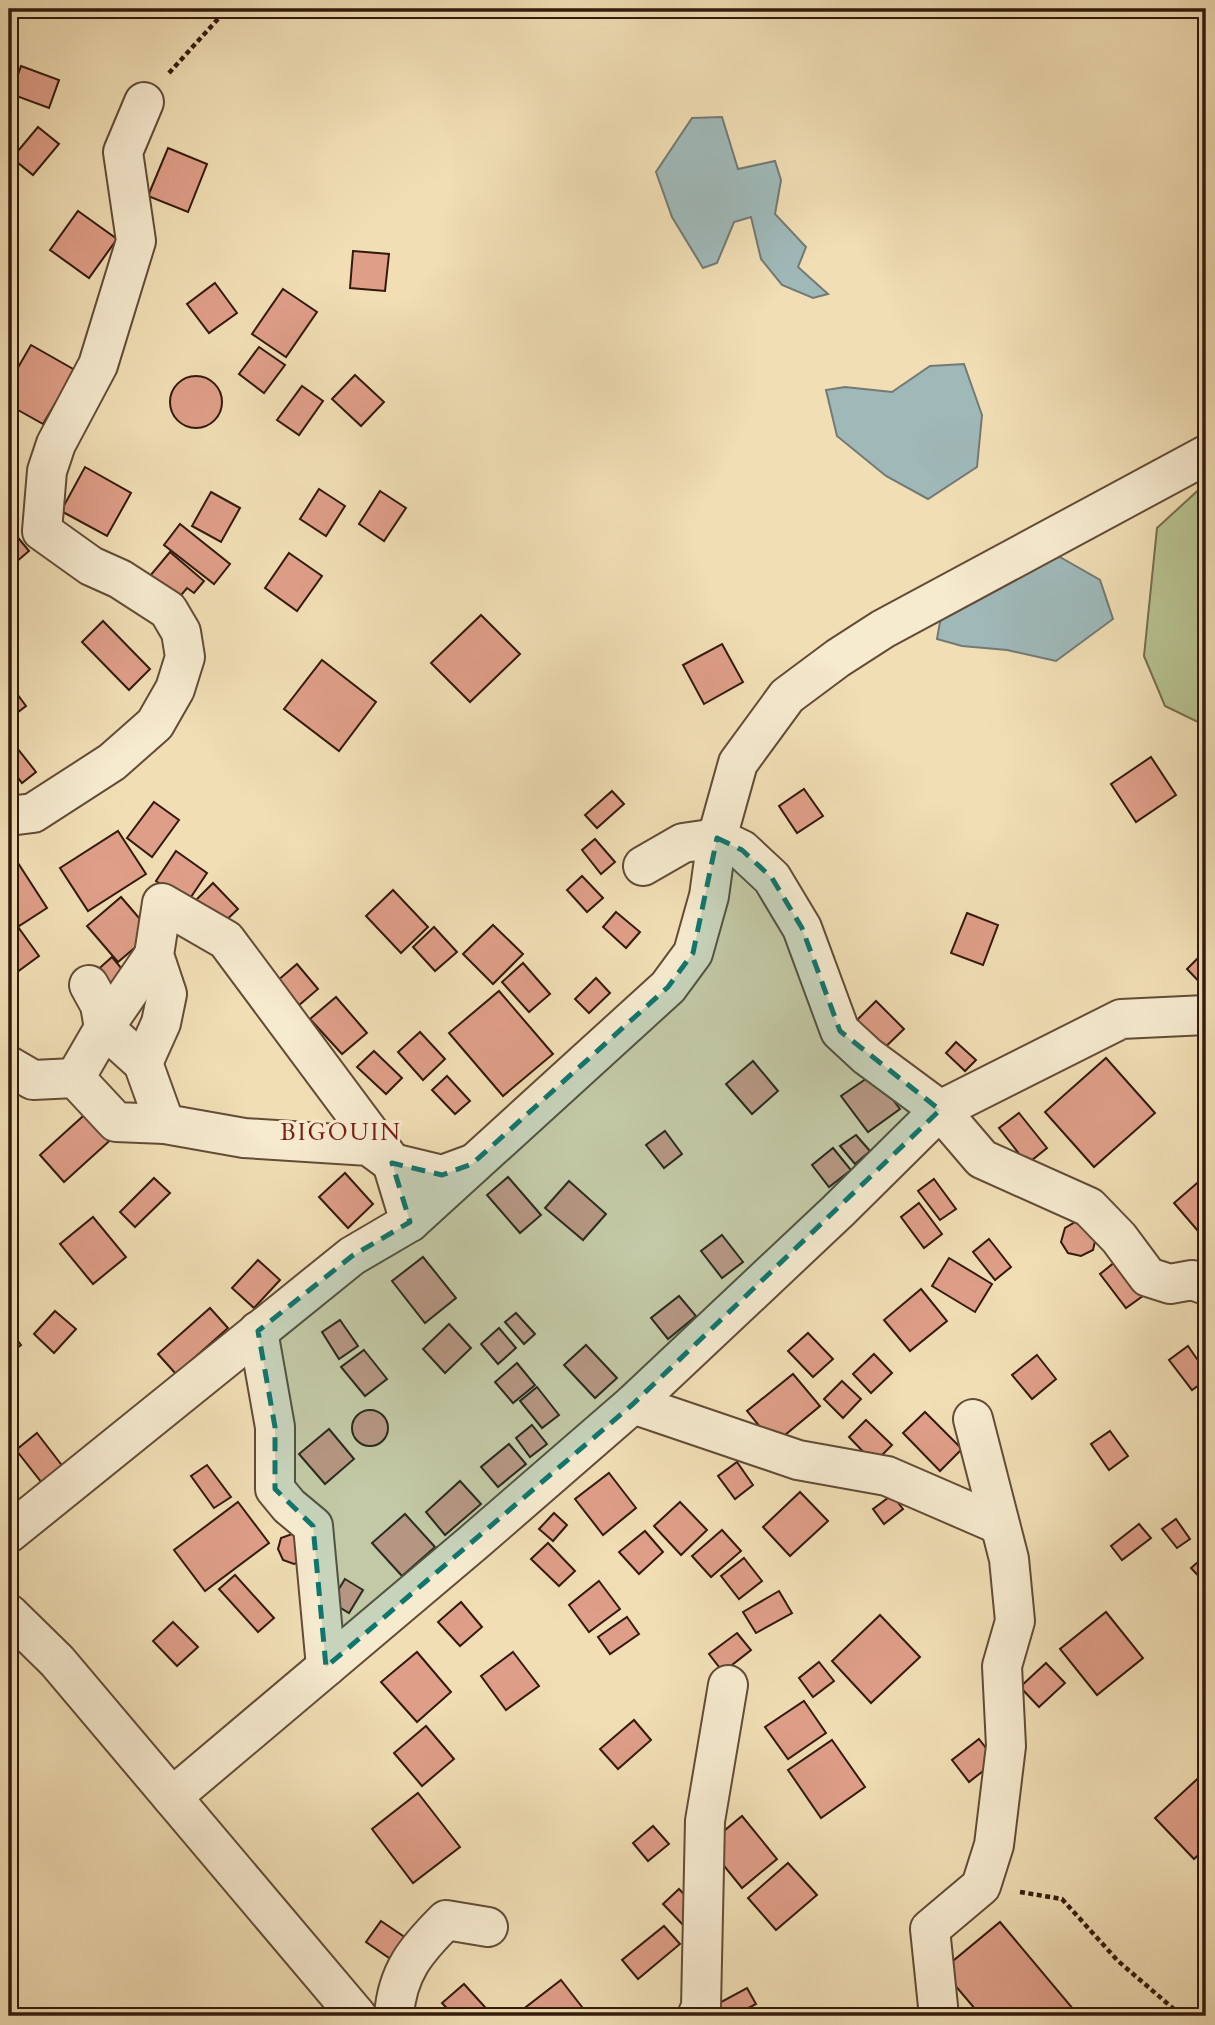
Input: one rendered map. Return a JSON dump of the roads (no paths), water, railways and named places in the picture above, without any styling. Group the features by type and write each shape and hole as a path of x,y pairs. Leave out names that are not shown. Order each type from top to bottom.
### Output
{"street":[{"path":"9,816 33,813 112,762 155,724 175,689 185,657 181,632 168,610 120,579 91,566 42,531 47,471 56,444 98,365 136,240 123,152 144,102"},
{"path":"9,1533 352,1256 410,1222 668,987 693,953 709,896 717,838 738,763 787,696 883,629 1206,455"},
{"path":"643,866 683,844 717,838 743,850 772,878 802,928 840,1031 866,1056 940,1110 982,1158 1090,1207 1119,1238 1148,1277 1170,1284 1192,1280 1206,1285"},
{"path":"75,1078 104,1028 154,955 162,903 226,940 392,1163 410,1222"},
{"path":"143,1063 161,1023 167,994 154,955"},
{"path":"89,985 100,1005 104,1028 143,1063 165,1124"},
{"path":"172,1797 633,1404 838,1211 940,1110 1121,1020 1206,1015"},
{"path":"9,1066 33,1080 75,1078 116,1122 165,1124 244,1138 369,1146 392,1163 442,1175 472,1164"},
{"path":"258,1331 275,1427 275,1489 289,1506 313,1526 326,1667"},
{"path":"633,1404 798,1460 887,1476 1000,1525"},
{"path":"939,2016 930,1929 981,1886 995,1833 1006,1746 1002,1665 1015,1621 1009,1559 972,1419"},
{"path":"9,1614 57,1661 357,2016"},
{"path":"697,2016 701,2007 705,1821 728,1685"},
{"path":"394,2016 396,1993 416,1950 446,1920 488,1927"}],"water":[{"path":"722,117 738,169 775,161 781,180 775,214 806,247 798,267 828,294 813,298 782,285 761,259 751,217 734,222 717,263 703,268 672,217 656,172 692,118"},
{"path":"964,364 982,415 977,467 928,499 886,476 837,436 826,390 845,387 892,392 930,366"},
{"path":"1060,557 1100,580 1113,619 1056,661 1007,650 962,646 937,639 943,605 1027,562"}],"district":[{"name":"BIGOUIN","path":"341,1132"}]}
